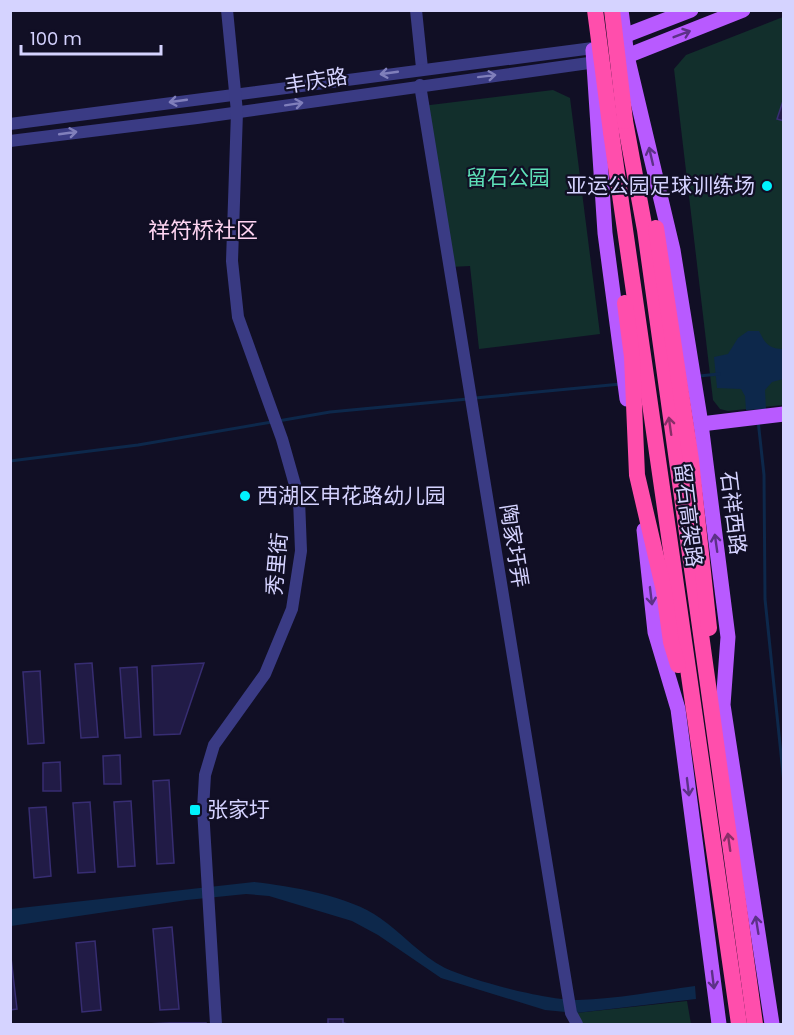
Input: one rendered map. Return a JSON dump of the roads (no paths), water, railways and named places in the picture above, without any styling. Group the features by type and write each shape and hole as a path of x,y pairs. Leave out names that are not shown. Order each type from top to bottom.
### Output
{"highway":[{"path":"595,10 611,132 620,234 627,364 661,387 684,418 709,627 709,712"},
{"path":"612,10 625,121 682,358 661,387 637,475 664,591 671,642 709,712"},
{"name":"留石高架路","path":"651,230 661,387 755,1024"},
{"name":"留石高架路","path":"620,234 641,337 661,387"},
{"name":"留石高架路","path":"709,712 739,1024"}],"main road":[{"path":"589,10 605,233 627,364"},
{"path":"621,10 627,56 673,250 682,358"},
{"path":"593,55 624,36 691,10"},
{"path":"627,56 743,10"},
{"name":"石祥西路","path":"661,387 702,428 728,637 709,712 772,1024"},
{"path":"759,422 783,414"},
{"path":"702,428 759,422 783,423"},
{"path":"637,475 655,632 678,709 719,1024"}],"street":[{"name":"秀里街","path":"216,1024 207,882 204,786 214,745 265,674 292,609 301,551 299,499 238,317 232,261 237,112 227,10"},
{"path":"416,10 422,68"},
{"name":"丰庆路","path":"10,124 422,68 593,55 627,56"},
{"name":"丰庆路","path":"10,141 237,112 420,85 593,55"},
{"name":"陶家圩弄","path":"420,85 567,989 569,1018 577,1024"}],"water":[{"path":"748,331 759,331 768,344 774,348 783,349 783,379 772,382 765,390 766,409 746,410 745,396 741,389 717,388 714,357 728,354 738,338"},
{"path":"254,882 302,889 336,898 367,910 396,930 436,963 457,973 491,984 548,997 578,1000 695,986 696,999 576,1013 545,1010 441,978 378,935 352,921 269,896 246,894 187,900 11,926 11,909"}],"waterway":[{"path":"699,376 719,374"},
{"path":"475,398 621,384"},
{"path":"278,421 330,412 468,399"},
{"path":"758,420 764,475 765,599 784,783"},
{"path":"10,461 138,445 272,422"}],"place":[{"name":"亚运公园足球训练场","path":"767,186"},
{"name":"西湖区申花路幼儿园","path":"245,496"},
{"name":"张家圩","path":"195,810"}],"district":[{"name":"祥符桥社区","path":"203,230"}],"park label":[{"name":"留石公园","path":"508,178"}]}
